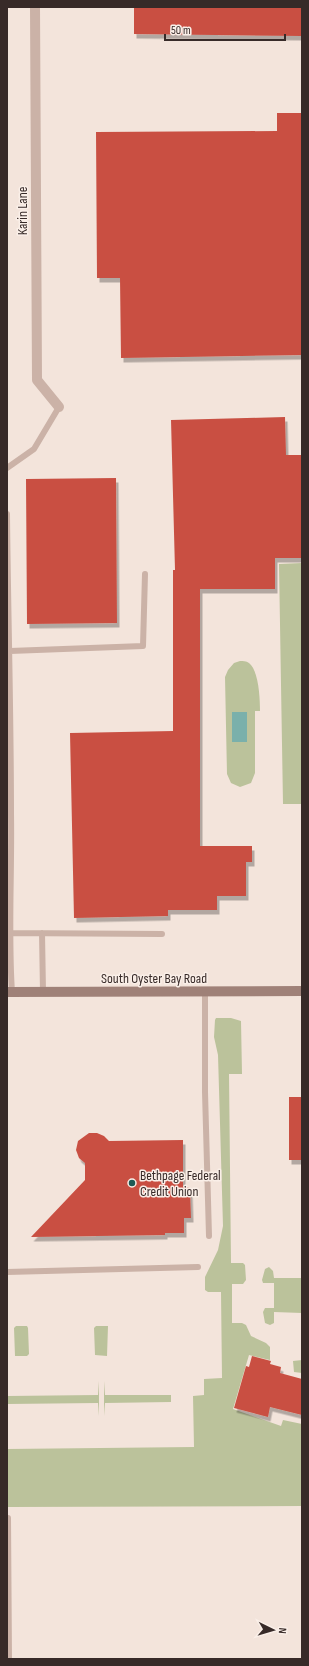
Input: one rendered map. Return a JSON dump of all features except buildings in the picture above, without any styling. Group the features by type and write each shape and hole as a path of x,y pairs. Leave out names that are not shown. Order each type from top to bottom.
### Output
{"main road":[{"name":"South Oyster Bay Road","path":"10,992 302,991"}],"street":[{"name":"Karin Lane","path":"35,7 37,380 59,407"}],"lane":[{"path":"7,468 34,450 59,407"},
{"path":"7,514 10,651 10,992"},
{"path":"10,651 143,646 145,574"},
{"path":"9,933 162,934"},
{"path":"42,933 43,992"},
{"path":"205,991 209,1236"},
{"path":"7,1272 198,1267"},
{"path":"8,1518 9,1659"}],"green space":[{"path":"302,563 302,804 283,804 279,564"},
{"path":"246,661 249,663 255,672 260,700 260,711 255,711 255,773 251,783 240,787 231,783 227,774 225,677 228,670 234,663"},
{"path":"216,1018 231,1018 241,1021 242,1074 229,1074 231,1263 243,1263 245,1265 246,1280 243,1284 232,1284 232,1323 242,1323 246,1325 251,1336 266,1343 270,1347 270,1360 249,1355 233,1409 281,1426 283,1420 302,1424 302,1506 7,1507 7,1449 194,1447 193,1396 204,1395 204,1379 222,1378 221,1292 208,1292 205,1290 205,1277 218,1250 223,1226 218,1055 214,1037"},
{"path":"269,1267 273,1271 274,1278 302,1278 302,1313 274,1312 274,1323 270,1325 265,1323 263,1312 265,1308 274,1308 274,1283 263,1283 262,1280 265,1269"},
{"path":"16,1326 27,1326 28,1328 29,1354 27,1356 15,1356 14,1328"},
{"path":"96,1326 108,1326 107,1356 95,1355 94,1328"},
{"path":"302,1360 302,1373 294,1372 293,1361"},
{"path":"99,1381 99,1416 98,1403 7,1404 7,1396 98,1395"},
{"path":"104,1381 105,1395 171,1395 171,1402 105,1403 104,1416"}],"water":[{"path":"232,712 247,712 247,742 232,742"}],"place":[{"name":"Bethpage Federal Credit Union","path":"132,1183"}]}
